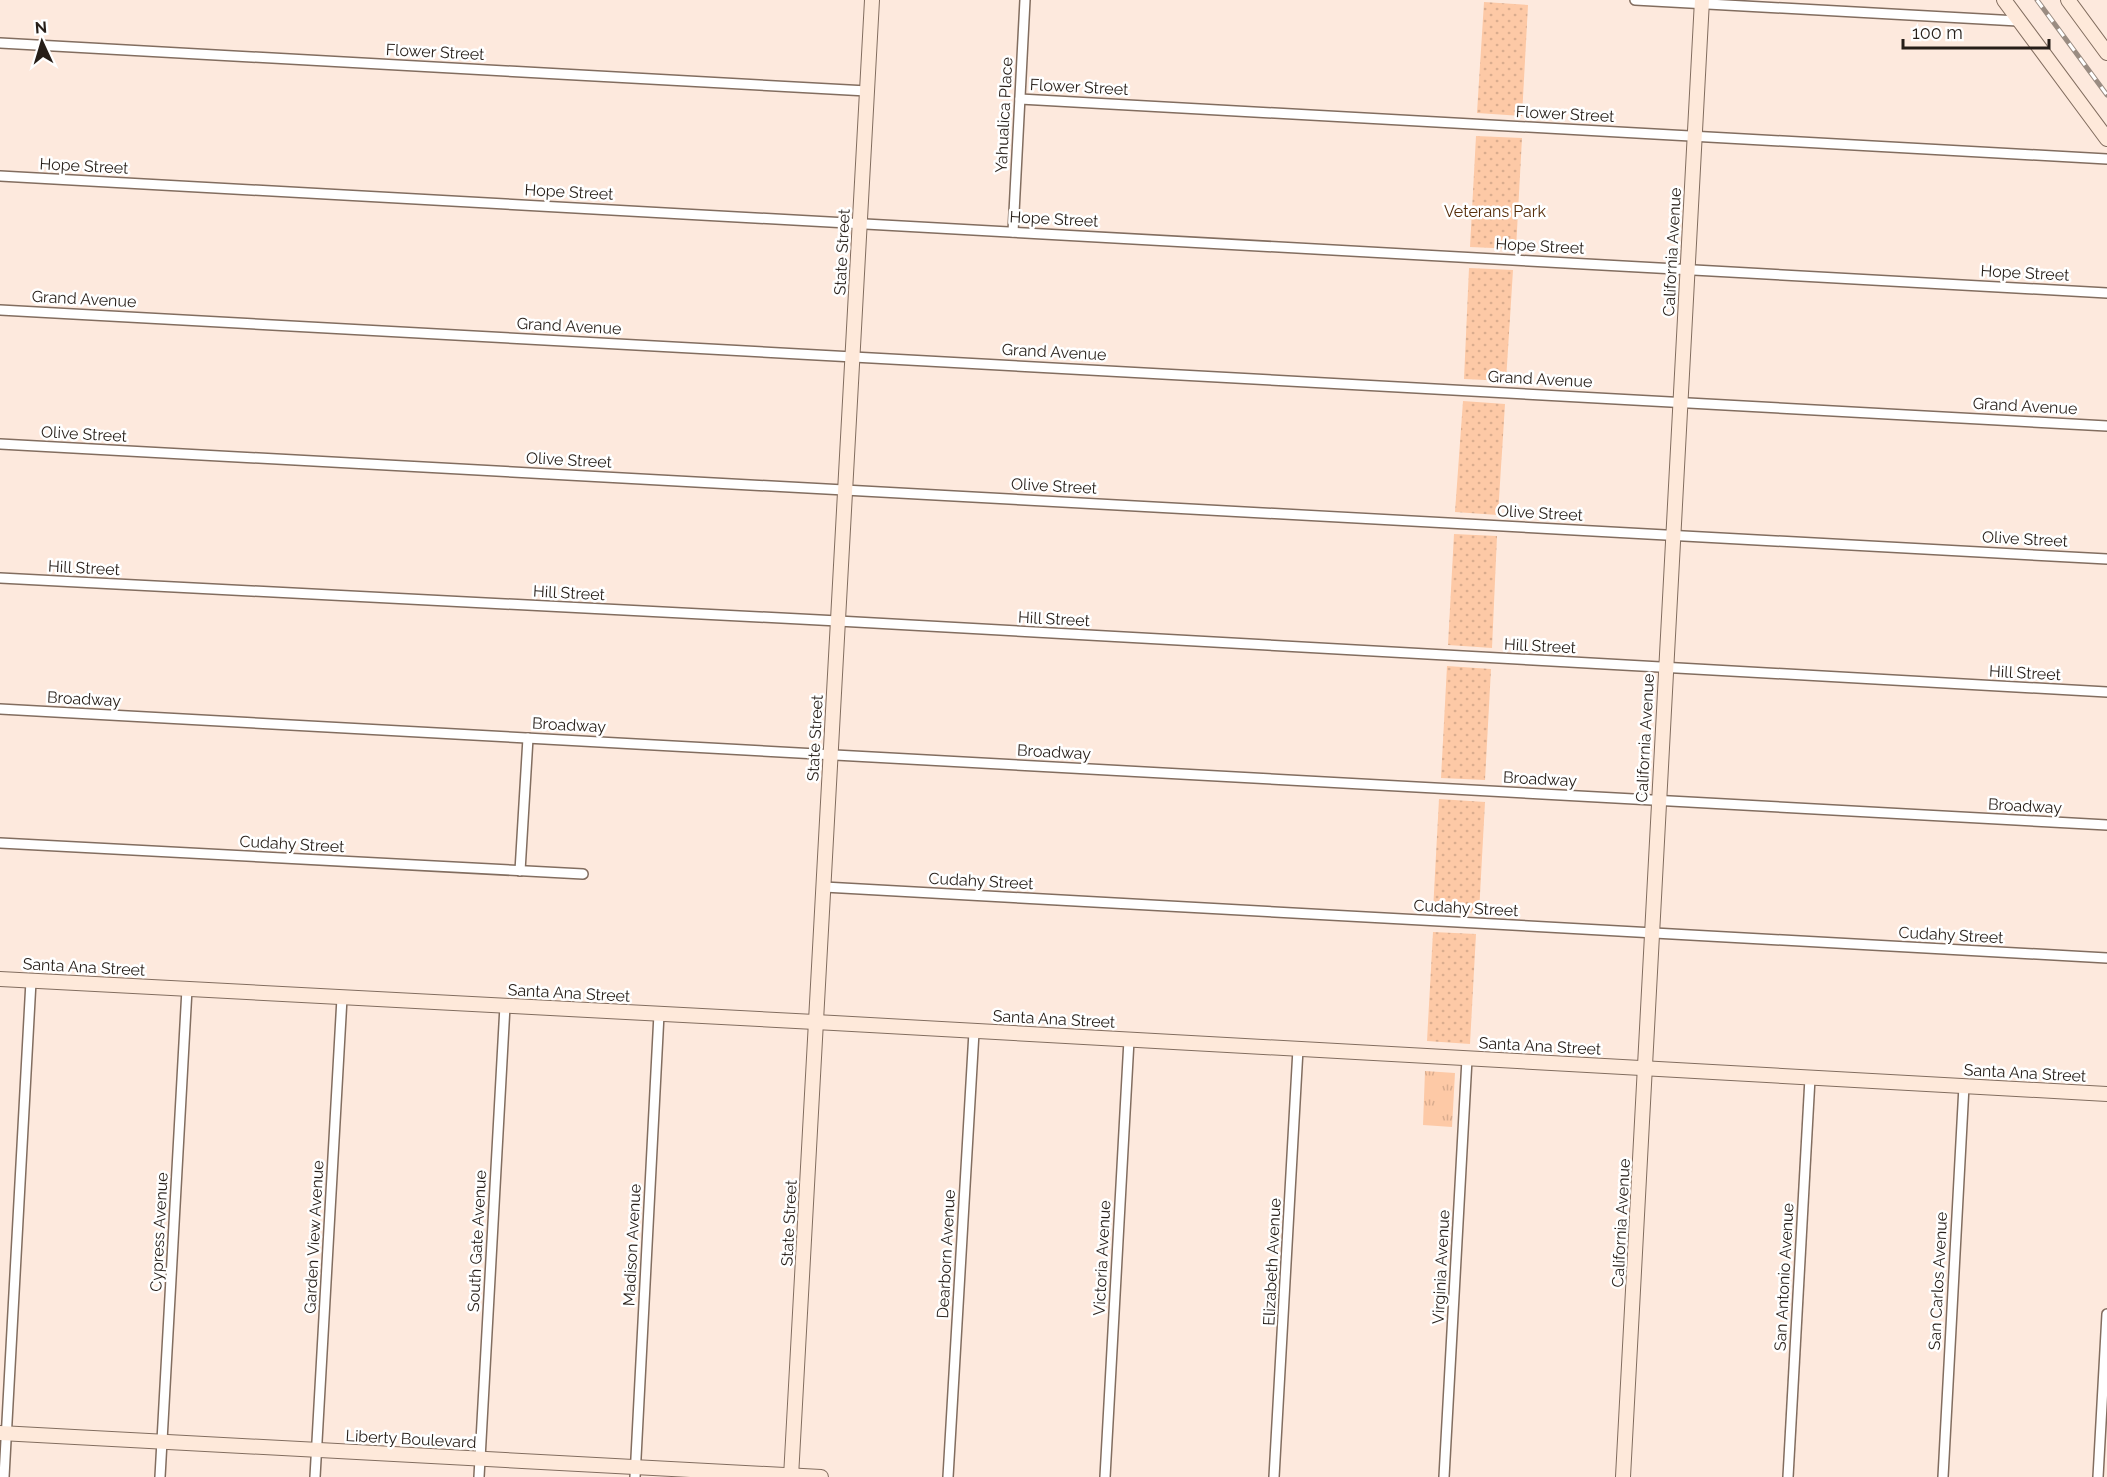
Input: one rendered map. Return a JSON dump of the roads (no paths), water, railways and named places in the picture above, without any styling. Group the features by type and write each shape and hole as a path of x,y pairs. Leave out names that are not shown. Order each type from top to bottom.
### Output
{"street":[{"name":"State Street","path":"791,1476 872,0"},
{"name":"Yahualica Place","path":"1013,232 1025,0"},
{"path":"1635,0 2018,21"},
{"path":"2004,0 2107,139"},
{"path":"2068,0 2107,52"},
{"name":"California Avenue","path":"1623,1477 1702,2"},
{"name":"Flower Street","path":"0,44 867,91"},
{"name":"Flower Street","path":"1020,99 2107,159"},
{"name":"Hope Street","path":"0,176 2107,292"},
{"name":"Grand Avenue","path":"0,310 2107,426"},
{"name":"Olive Street","path":"0,444 2107,559"},
{"name":"Hill Street","path":"0,578 838,621 2107,692"},
{"name":"Broadway","path":"0,709 2107,825"},
{"path":"520,871 528,738"},
{"name":"Cudahy Street","path":"0,843 583,874"},
{"name":"Cudahy Street","path":"824,887 2107,958"},
{"name":"Santa Ana Street","path":"0,979 2107,1094"},
{"path":"4,1477 3,1433 31,981"},
{"name":"Cypress Avenue","path":"160,1477 187,989"},
{"name":"Garden View Avenue","path":"315,1477 342,998"},
{"name":"South Gate Avenue","path":"479,1477 505,1006"},
{"name":"Madison Avenue","path":"635,1472 660,1014"},
{"name":"Dearborn Avenue","path":"948,1477 974,1032"},
{"name":"Victoria Avenue","path":"1105,1477 1129,1040"},
{"name":"Elizabeth Avenue","path":"1274,1477 1298,1049"},
{"name":"Virginia Avenue","path":"1444,1477 1467,1059"},
{"name":"San Antonio Avenue","path":"1788,1477 1810,1078"},
{"name":"San Carlos Avenue","path":"1942,1477 1964,1086"},
{"path":"2098,1477 2107,1314"},
{"name":"Liberty Boulevard","path":"3,1433 480,1459 635,1472 821,1477"}],"railway":[{"path":"2037,0 2107,95"}],"park label":[{"name":"Veterans Park","path":"1495,211"}]}
